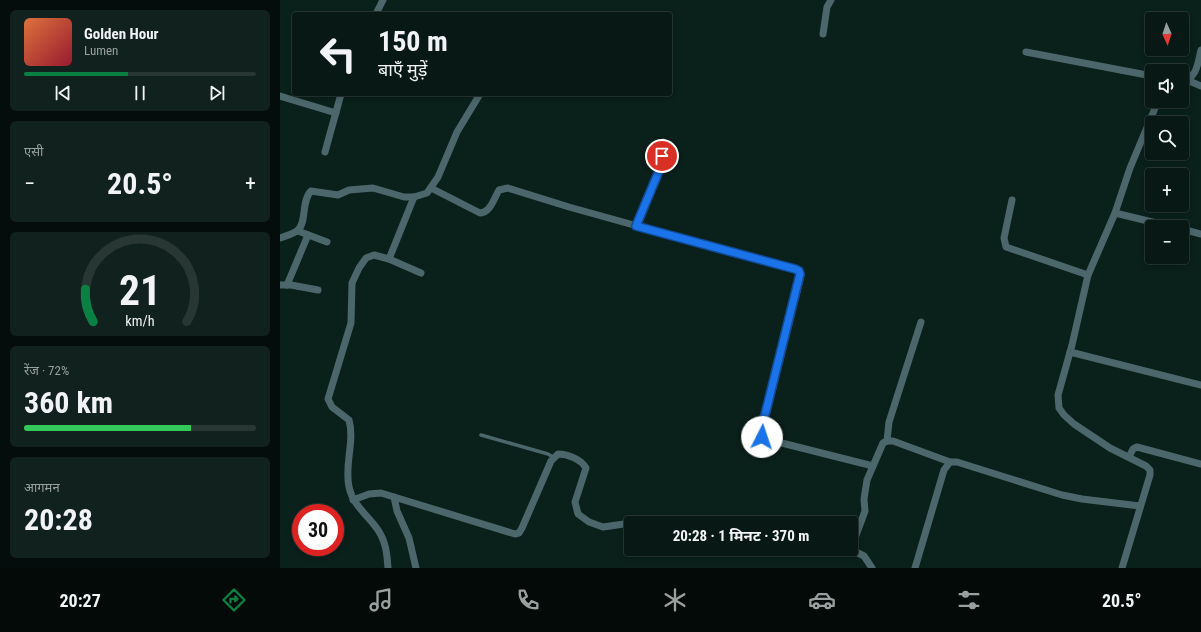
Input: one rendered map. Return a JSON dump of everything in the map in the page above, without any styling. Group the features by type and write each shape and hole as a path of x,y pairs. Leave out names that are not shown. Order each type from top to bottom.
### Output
{"street":[{"path":"377,12 383,0"},
{"path":"823,34 827,7 831,0"},
{"path":"1189,78 1194,75 1201,50"},
{"path":"1026,52 1145,75"},
{"path":"1189,82 1201,86"},
{"path":"280,96 336,113"},
{"path":"325,152 340,96"},
{"path":"298,231 306,199 312,191 338,195 349,190 373,188 404,197 414,197 427,193 432,188 457,132 479,96"},
{"path":"1122,568 1150,475 1150,470 1146,466 1093,438 1064,415 1059,408 1058,395 1070,352 1088,275 1115,213 1130,168 1155,108"},
{"path":"432,188 480,213 484,213 489,208 499,190 508,188 636,226 799,271 800,280 761,435 766,439 873,466"},
{"path":"390,259 414,197"},
{"path":"1012,200 1004,238 1006,247 1088,275"},
{"path":"1115,213 1145,220"},
{"path":"280,238 298,231 327,242"},
{"path":"1189,231 1201,234"},
{"path":"308,235 284,285 318,290"},
{"path":"388,568 383,540 378,530 353,500 347,476 351,425 346,417 329,404 330,391 351,323 352,284 357,272 366,258 371,255 390,259 421,273"},
{"path":"858,530 865,511 864,492 880,448 887,441 889,422 922,322"},
{"path":"1070,352 1201,385"},
{"path":"887,441 950,462 957,462 1062,495 1140,506"},
{"path":"1129,457 1133,449 1137,448 1201,464"},
{"path":"353,500 376,493 394,497 515,534 519,533 522,528 553,457 558,454 566,455 579,461 586,468 575,502 578,514 589,522 603,527 624,524"},
{"path":"915,568 944,470 950,462"},
{"path":"394,497 397,511 409,538 416,568"},
{"path":"858,553 864,556 872,568"}],"lane":[{"path":"636,226 659,171 662,140"},
{"path":"481,435 548,454 553,457"}],"route":[{"path":"662,156 659,171 636,226 799,271 800,280 797,294 766,408 761,431 762,437"}]}
